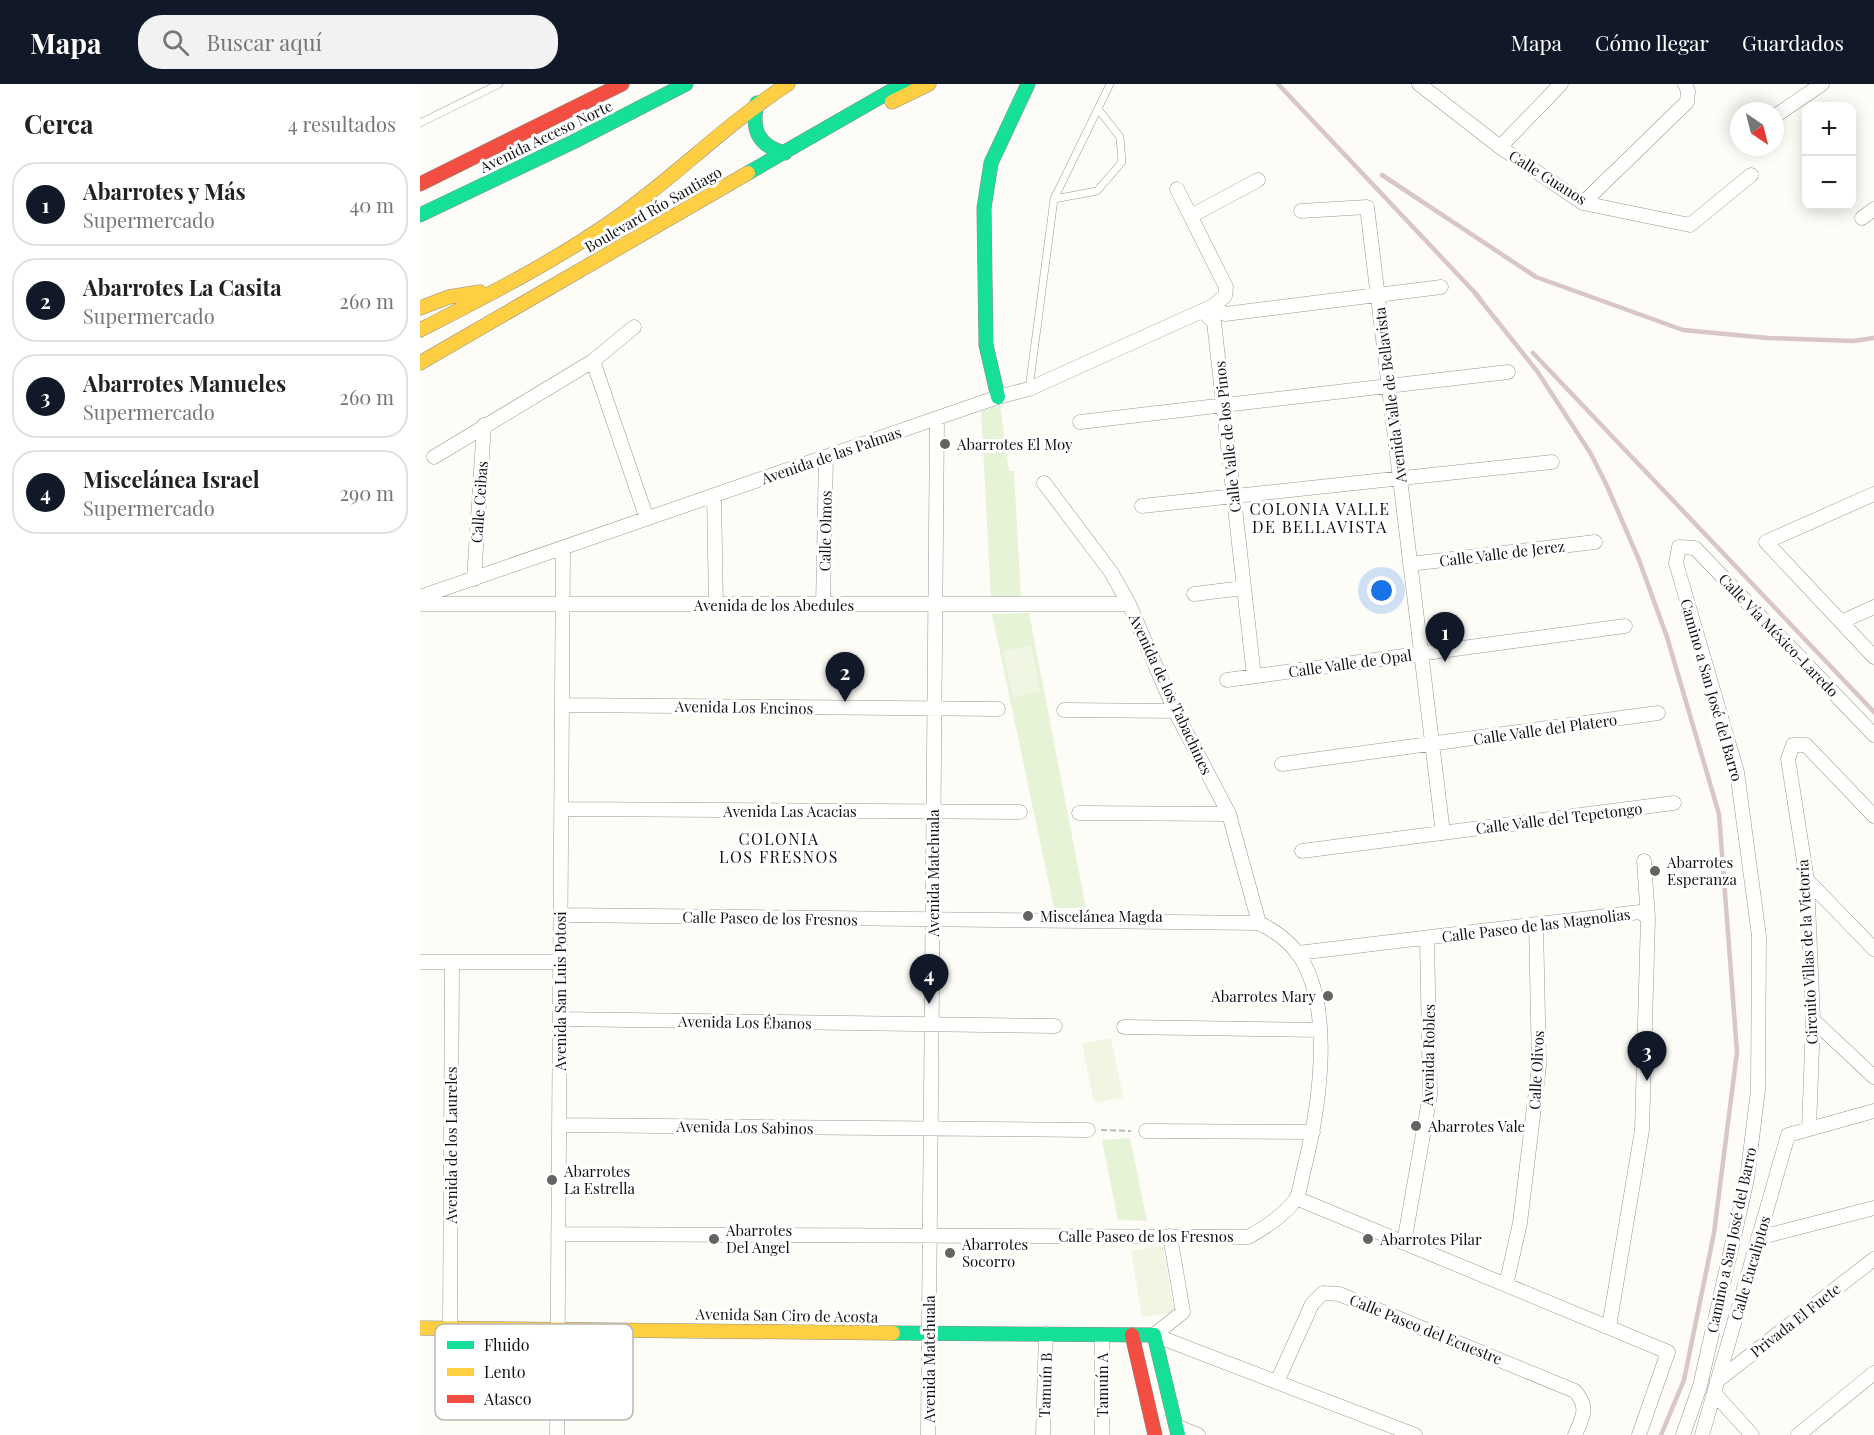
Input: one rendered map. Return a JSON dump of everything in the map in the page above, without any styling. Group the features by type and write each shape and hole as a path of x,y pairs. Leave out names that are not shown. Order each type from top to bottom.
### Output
{"main road":[{"name":"Avenida Acceso Norte","path":"420,184 622,84"},
{"name":"Avenida Acceso Norte","path":"420,215 573,142 686,84"},
{"name":"Boulevard Río Santiago","path":"420,330 501,288 640,201 757,103 788,84"},
{"name":"Boulevard Río Santiago","path":"420,365 903,84"},
{"path":"857,112 902,99 928,84"},
{"path":"1005,396 986,345 984,208 991,163 1028,84"},
{"path":"1005,396 998,343 994,265 996,204 1003,163 1025,112 1041,84"},
{"path":"757,103 753,116 754,133 766,147 785,153"},
{"path":"420,308 449,297 501,288"},
{"name":"Avenida San Ciro de Acosta","path":"633,1331 1154,1335"},
{"path":"1132,1335 1155,1435"},
{"path":"1154,1335 1177,1431"}],"street":[{"path":"1500,147 1561,84"},
{"path":"1583,203 1687,102 1688,91 1685,84"},
{"path":"1784,110 1822,84"},
{"name":"Calle Guanos","path":"1423,85 1500,147 1583,203 1690,225 1751,175"},
{"path":"1191,216 1258,180"},
{"path":"1177,189 1226,287 1225,296 1214,313"},
{"name":"Avenida Valle de Bellavista","path":"1301,212 1366,207 1443,833"},
{"path":"1862,218 1874,209"},
{"path":"1214,313 1441,287"},
{"name":"Avenida de las Palmas","path":"420,597 937,418 1029,389 1214,313"},
{"name":"Calle Valle de los Pinos","path":"1214,313 1254,676"},
{"path":"434,457 593,360 634,327"},
{"path":"593,360 647,519"},
{"path":"1080,422 1508,372"},
{"name":"Avenida Matehuala","path":"928,1435 937,418"},
{"name":"Calle Ceibas","path":"474,579 484,425"},
{"name":"Calle Olmos","path":"823,605 826,457"},
{"path":"1142,506 1552,462"},
{"name":"Avenida de los Tabachines","path":"1044,483 1111,572 1129,604 1175,711 1229,814 1259,923"},
{"path":"1874,494 1766,542 1874,657"},
{"path":"714,496 716,605"},
{"name":"Calle Valle de Jerez","path":"1410,564 1595,542"},
{"name":"Calle Vía México-Laredo","path":"1679,547 1695,548 1874,735"},
{"name":"Camino a San José del Barro","path":"1679,547 1676,563 1737,772 1759,936 1758,1089 1747,1179 1700,1386 1683,1435"},
{"name":"Avenida San Luis Potosi","path":"558,1324 563,548"},
{"path":"1194,594 1244,588"},
{"name":"Avenida de los Abedules","path":"420,604 1129,604"},
{"path":"1841,622 1874,607"},
{"name":"Calle Valle de Opal","path":"1227,680 1625,626"},
{"name":"Avenida Los Encinos","path":"562,705 998,709"},
{"path":"1064,710 1175,711"},
{"name":"Calle Valle del Platero","path":"1282,764 1658,713"},
{"name":"Circuito Villas de la Victoría","path":"1809,1129 1813,1020 1806,880 1788,759 1793,746 1806,745 1874,816"},
{"name":"Calle Valle del Tepetongo","path":"1302,851 1674,803"},
{"name":"Avenida Las Acacias","path":"561,809 1020,812"},
{"path":"1079,813 1229,814"},
{"path":"1644,861 1648,918"},
{"path":"1806,880 1874,949"},
{"name":"Calle Paseo de las Magnolias","path":"1298,954 1640,912 1648,918 1642,1130 1610,1327"},
{"name":"Calle Paseo de los Fresnos","path":"560,915 1259,923"},
{"path":"1259,923 1284,939 1298,954 1314,992 1320,1030 1318,1091 1313,1132 1296,1198 1668,1352 1639,1435"},
{"name":"Calle Olivos","path":"1506,1285 1520,1223 1539,1066 1536,924"},
{"name":"Avenida Robles","path":"1404,1243 1430,1095 1427,938"},
{"path":"420,962 560,962"},
{"name":"Avenida de los Laureles","path":"450,1324 452,962"},
{"name":"Avenida Los Ébanos","path":"560,1019 1054,1026"},
{"path":"1813,1020 1874,1077"},
{"path":"1124,1027 1320,1030"},
{"path":"1809,1129 1874,1111"},
{"name":"Avenida Los Sabinos","path":"559,1125 1088,1130"},
{"name":"Calle Eucaliptos","path":"1702,1435 1788,1135 1809,1129"},
{"path":"1146,1131 1313,1132"},
{"name":"Calle Paseo de los Fresnos","path":"558,1234 1248,1237 1269,1225 1296,1198"},
{"path":"1741,1205 1766,1210"},
{"path":"1758,1238 1874,1208"},
{"path":"1154,1335 1183,1312 1170,1236"},
{"name":"Privada El Fuete","path":"1715,1387 1874,1259"},
{"name":"Calle Paseo del Ecuestre","path":"1277,1382 1312,1304 1323,1293 1339,1293 1575,1391 1584,1401 1585,1412 1575,1435"},
{"name":"Tamuín B","path":"1043,1435 1046,1334"},
{"name":"Tamuín A","path":"1102,1335 1102,1435"},
{"path":"1154,1335 1415,1435"},
{"path":"1798,1435 1874,1373"},
{"path":"1715,1387 1752,1435"},
{"name":"Avenida San Luis Potosi","path":"557,1420 557,1435"},
{"path":"1177,1431 1198,1435"}],"lane":[{"path":"420,123 499,84"},
{"path":"1029,389 1054,199 1110,84"},
{"path":"1054,199 1097,191 1122,162 1120,137 1098,108"}],"path":[{"path":"1088,1130 1146,1131"}],"green space":[{"path":"1000,405 1009,471 1014,471 1021,597 991,599 981,411"},
{"path":"1029,613 1086,908 1054,908 992,614"},
{"path":"1031,645 1040,692 1013,698 1003,651"},
{"path":"1111,1038 1123,1097 1094,1103 1082,1044"},
{"path":"1130,1138 1147,1221 1118,1220 1102,1140"},
{"path":"1163,1246 1174,1312 1142,1317 1131,1251"}],"railway":[{"path":"1278,84 1479,297"},
{"path":"1382,175 1536,277 1683,330 1768,338 1853,341 1874,338"},
{"path":"1474,292 1537,371 1591,454 1607,486 1639,560 1667,637 1719,814 1737,1052 1714,1233 1684,1380 1661,1435"},
{"path":"1533,353 1874,712"}],"traffic: fast":[{"path":"420,215 573,142 686,84"},
{"path":"748,173 903,84"},
{"path":"998,397 986,345 984,208 991,163 1028,84"},
{"path":"757,103 755,121 759,135 768,146 785,153"},
{"path":"893,1333 1154,1335 1178,1435"}],"traffic: slow":[{"path":"420,330 519,278 592,235 637,203 743,116 788,84"},
{"path":"892,102 929,84"},
{"path":"420,363 748,173"},
{"path":"420,308 449,297 480,292"},
{"path":"420,1328 435,1328"},
{"path":"633,1330 893,1333"}],"traffic: jam":[{"path":"420,184 622,84"},
{"path":"1132,1335 1155,1435"}],"place":[{"name":"Abarrotes El Moy","path":"945,444"},
{"name":"Abarrotes y Más","path":"1445,662"},
{"name":"Abarrotes La Casita","path":"845,702"},
{"name":"Abarrotes Esperanza","path":"1655,871"},
{"name":"Miscelánea Magda","path":"1028,916"},
{"name":"Abarrotes Mary","path":"1328,996"},
{"name":"Miscelánea Israel","path":"929,1004"},
{"name":"Abarrotes Manueles","path":"1647,1081"},
{"name":"Abarrotes Vale","path":"1416,1126"},
{"name":"Abarrotes La Estrella","path":"552,1180"},
{"name":"Abarrotes Del Angel","path":"714,1239"},
{"name":"Abarrotes Pilar","path":"1368,1239"},
{"name":"Abarrotes Socorro","path":"950,1253"}],"district":[{"name":"COLONIA VALLE DE BELLAVISTA","path":"1320,517"},
{"name":"COLONIA LOS FRESNOS","path":"779,847"}]}
